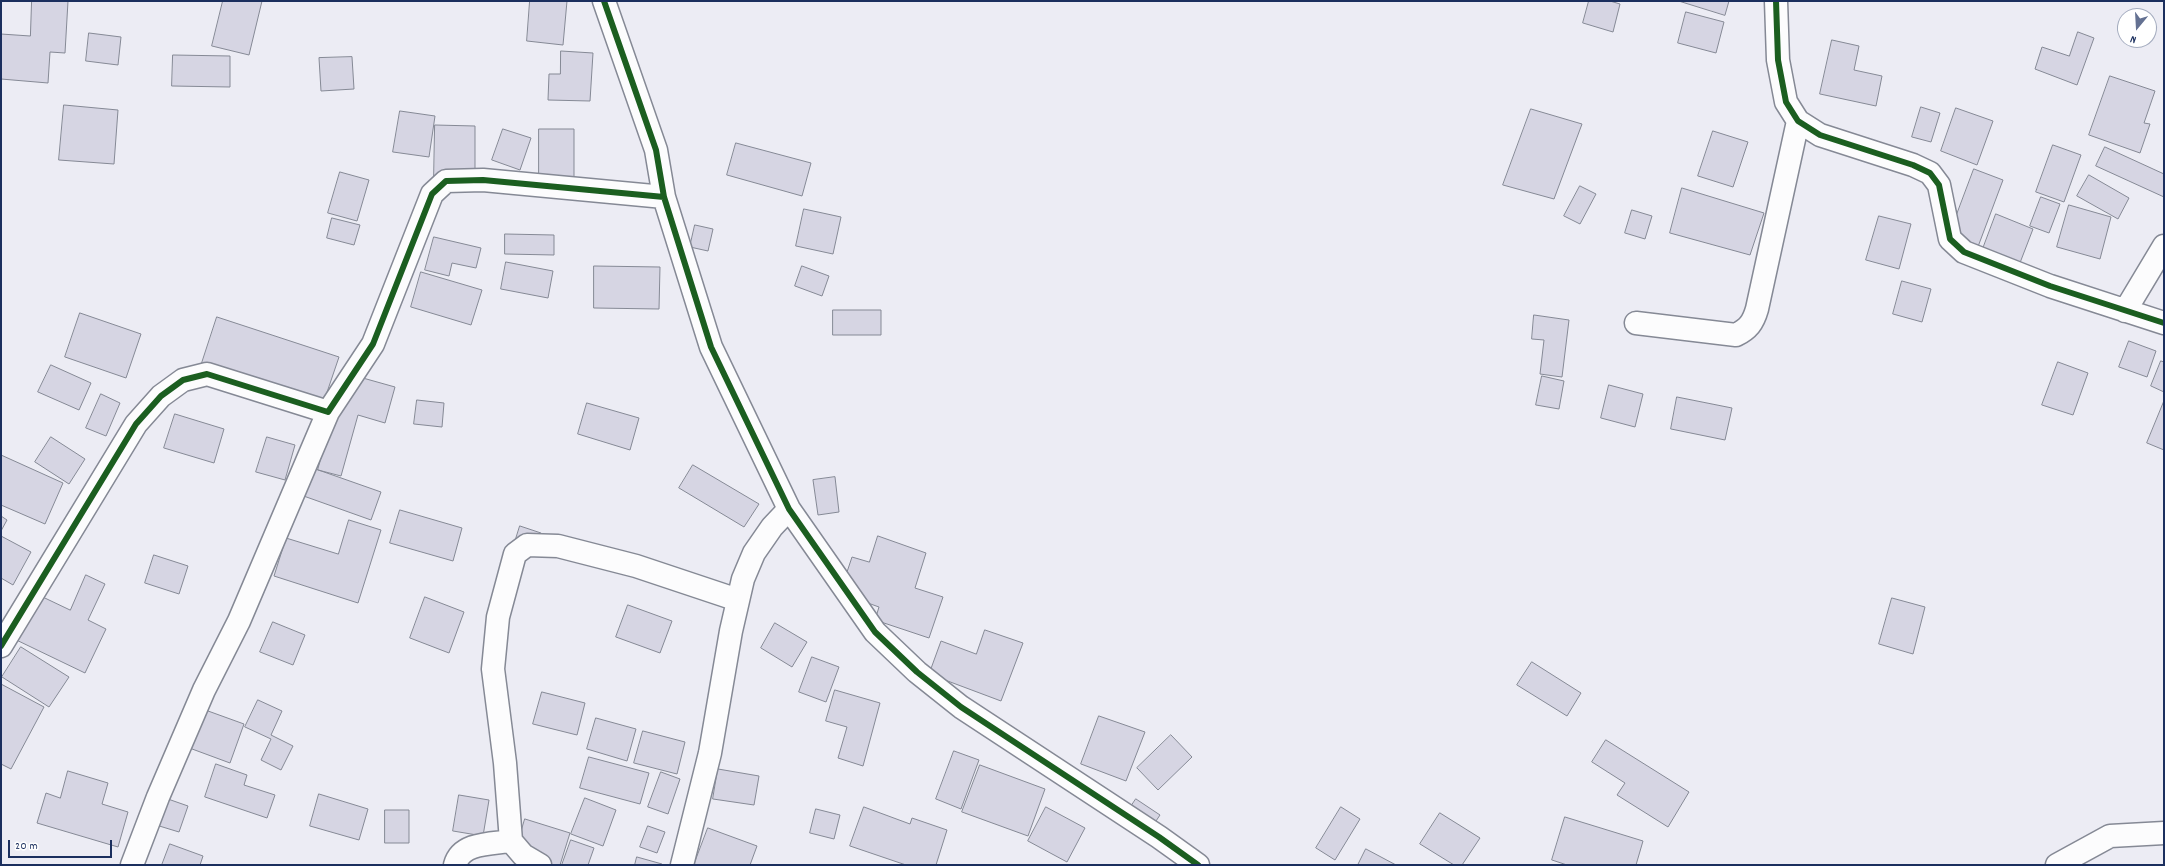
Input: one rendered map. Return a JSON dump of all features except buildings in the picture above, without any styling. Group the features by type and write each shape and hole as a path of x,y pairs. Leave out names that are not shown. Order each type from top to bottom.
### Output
{"street":[{"path":"604,1 656,150 664,197 711,347 789,508 875,632 917,672 961,707 1153,833 1198,865"},
{"path":"1776,1 1778,60 1786,102 1798,121 1820,135 1913,165 1930,173 1939,185 1950,239 1964,252 2050,286 2164,323"},
{"path":"1636,323 1736,335 1746,330 1754,320 1757,309 1798,121"},
{"path":"132,865 164,782 204,690 242,614 328,412 373,344 432,194 446,181 484,180 664,197"},
{"path":"2125,310 2164,246"},
{"path":"1,646 136,424 161,396 183,380 207,374 328,412"},
{"path":"682,865 710,753 743,579 754,553 772,527 789,508"},
{"path":"540,865 523,855 511,841 505,763 493,669 498,617 515,554 527,545 558,546 636,566 738,600"},
{"path":"2057,865 2110,836 2164,833"},
{"path":"455,865 465,849 511,841"}],"cycle path":[{"path":"604,1 656,150 664,197 711,347 789,509 875,632 917,672 961,707 1159,837 1198,865"},
{"path":"1776,1 1778,60 1786,102 1798,121 1820,135 1913,165 1930,173 1939,185 1950,239 1964,252 2050,286 2164,323"},
{"path":"1,646 136,424 161,396 183,380 207,374 328,412 373,344 432,194 446,181 483,180 664,197"}]}
